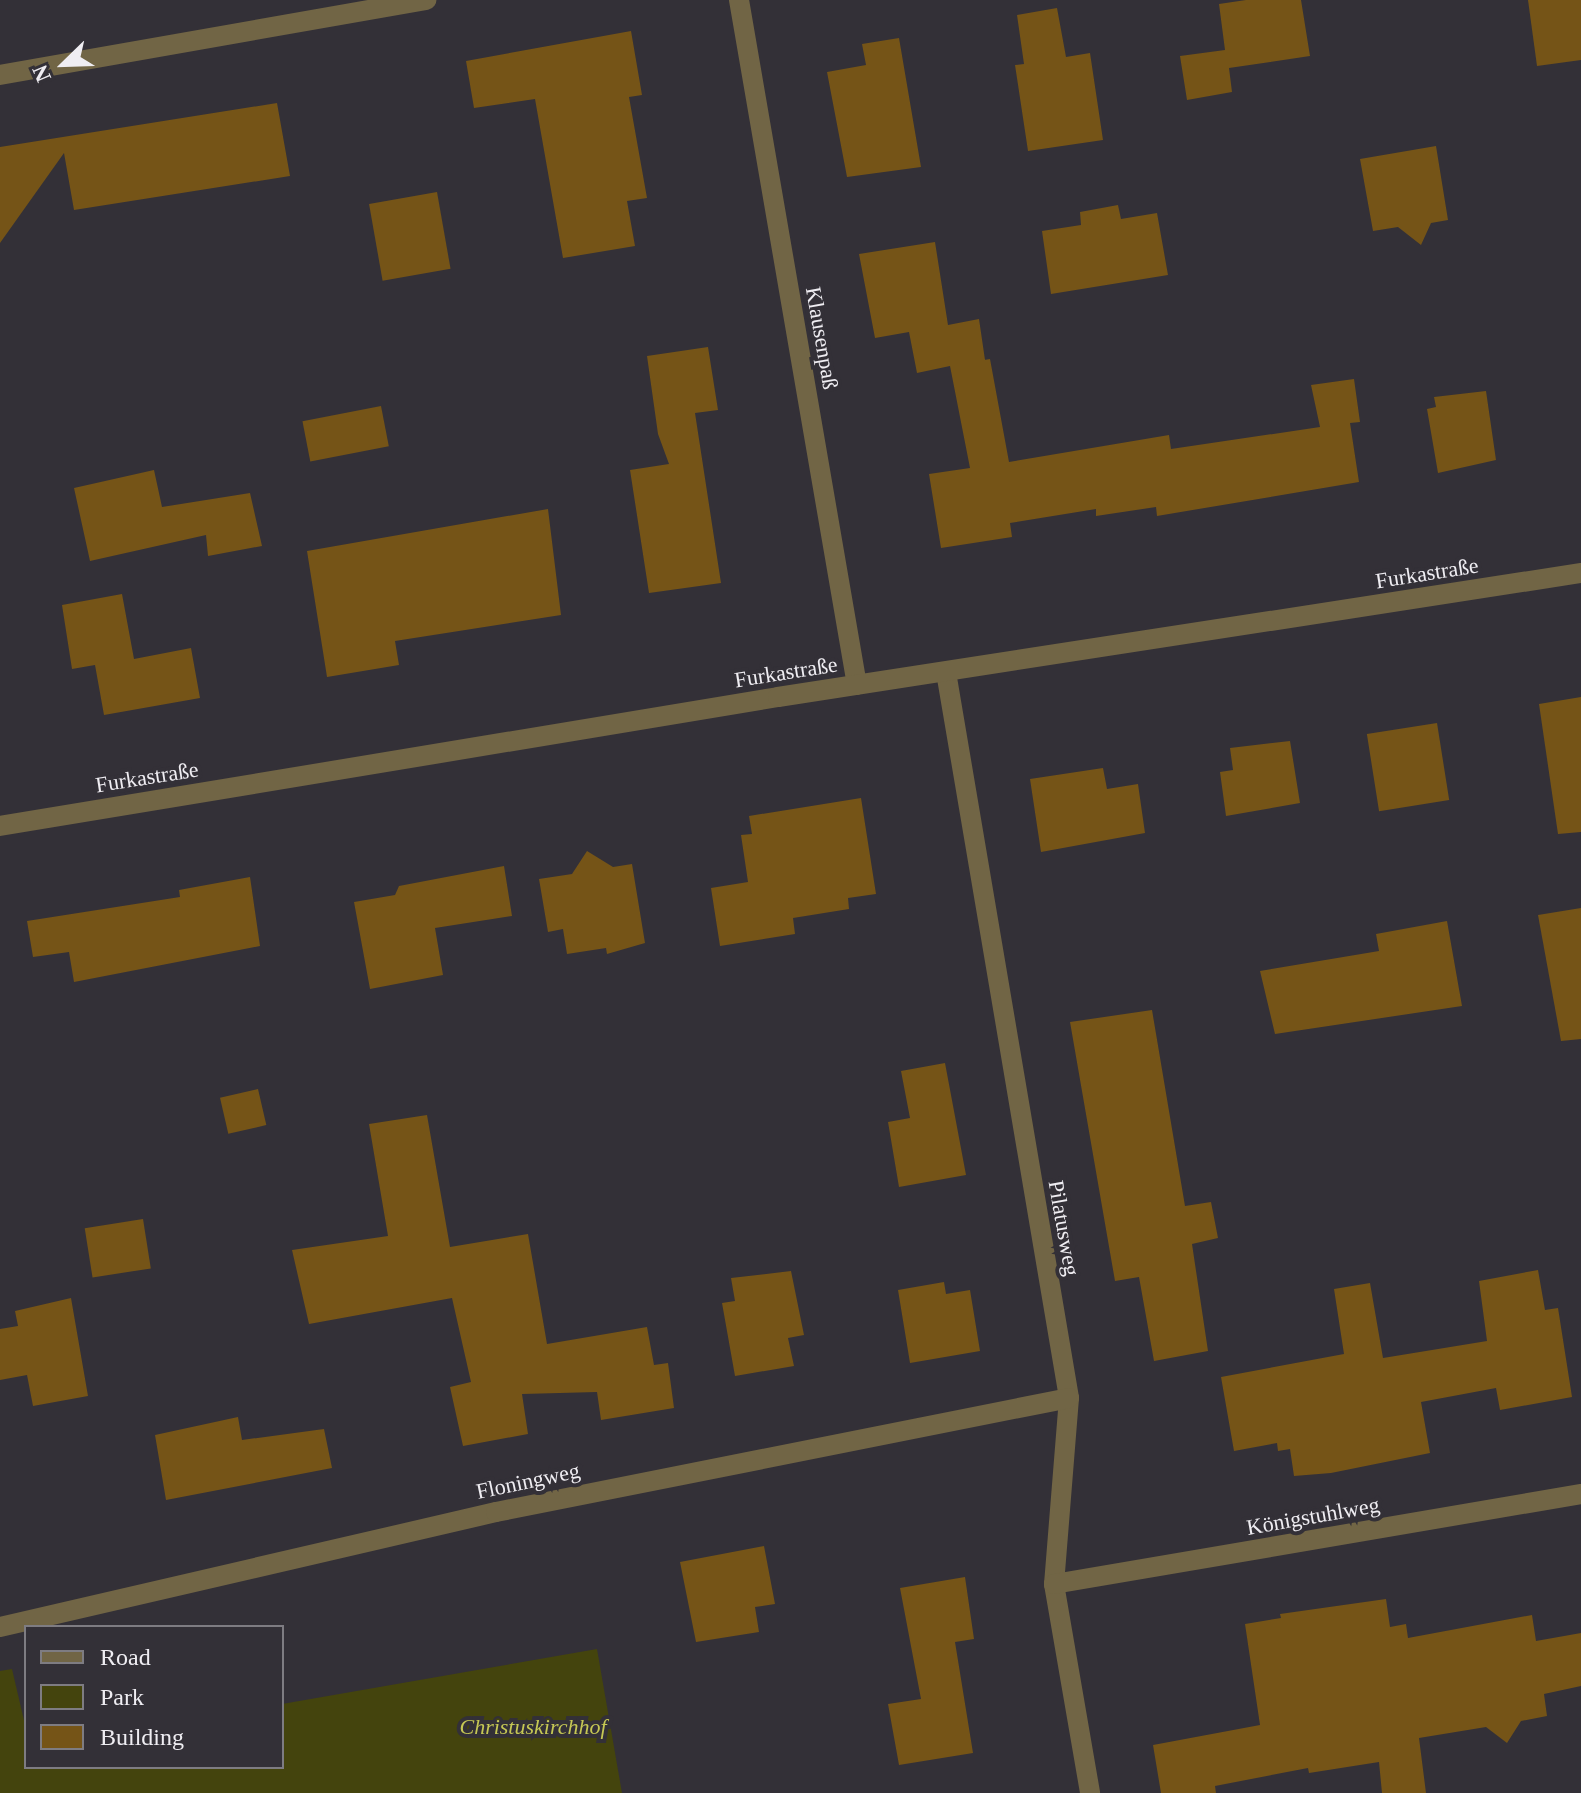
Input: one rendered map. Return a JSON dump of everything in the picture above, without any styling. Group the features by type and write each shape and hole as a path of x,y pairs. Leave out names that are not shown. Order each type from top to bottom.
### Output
{"street":[{"path":"0,75 426,0"},
{"name":"Klausenpaß","path":"739,0 857,685"},
{"name":"Furkastraße","path":"0,826 857,685 1581,573"},
{"name":"Pilatusweg","path":"946,672 1069,1398 1054,1584 1090,1793"},
{"name":"Floningweg","path":"0,1627 511,1508 1069,1398"},
{"name":"Königstuhlweg","path":"1054,1584 1581,1494"}],"green space":[{"name":"Christuskirchhof","path":"597,1649 622,1793 0,1793 0,1671 12,1669 24,1720 24,1769 284,1769 284,1704"}],"building":[{"path":"1246,0 1301,0 1310,56 1229,68 1232,92 1187,100 1180,56 1225,50 1219,4"},
{"path":"1528,0 1581,0 1581,60 1537,66"},
{"path":"1057,8 1066,57 1090,53 1103,140 1028,151 1015,65 1024,64 1017,15"},
{"path":"631,31 642,95 629,97 647,198 627,201 635,246 563,258 535,99 474,108 466,61"},
{"path":"899,38 921,167 847,177 827,72 866,65 862,44"},
{"path":"277,103 290,176 74,210 64,153 0,243 0,147"},
{"path":"1436,146 1448,220 1431,223 1421,245 1398,227 1373,231 1360,159"},
{"path":"437,192 451,269 383,281 369,204"},
{"path":"1118,205 1121,219 1157,213 1168,275 1051,294 1042,231 1081,225 1080,212"},
{"path":"935,242 948,325 979,319 985,360 990,359 1009,462 1169,435 1171,449 1320,427 1311,385 1354,379 1360,422 1350,423 1359,482 1157,516 1156,507 1096,516 1096,509 1010,523 1012,537 941,548 929,474 970,468 950,366 917,373 909,332 875,338 859,254"},
{"path":"708,347 718,410 695,413 721,583 649,593 630,470 669,464 658,434 647,356"},
{"path":"1486,391 1496,460 1438,473 1427,409 1436,407 1434,397"},
{"path":"381,406 389,446 310,462 302,421"},
{"path":"154,470 162,507 250,493 262,546 208,556 206,535 90,561 74,488"},
{"path":"548,509 561,615 395,641 399,665 327,677 307,551"},
{"path":"122,594 134,659 191,648 200,698 104,715 95,665 72,669 62,605"},
{"path":"1581,697 1581,832 1558,834 1539,704"},
{"path":"1437,723 1449,800 1379,811 1367,734"},
{"path":"1290,741 1300,803 1226,816 1220,772 1233,770 1230,748"},
{"path":"1103,768 1107,789 1138,784 1145,833 1041,852 1030,779"},
{"path":"861,798 876,894 848,898 849,909 793,918 795,934 720,946 711,888 748,882 741,835 752,834 749,816"},
{"path":"587,851 613,867 632,864 645,943 607,954 606,948 567,954 563,929 548,932 539,879 572,874"},
{"path":"504,866 512,916 435,928 443,975 370,989 354,902 395,895 399,886"},
{"path":"250,877 260,946 74,982 69,952 33,957 27,921 180,897 179,890"},
{"path":"1581,908 1581,1039 1561,1041 1538,915"},
{"path":"1447,921 1462,1006 1275,1034 1260,971 1379,951 1376,934"},
{"path":"1152,1010 1185,1206 1211,1202 1218,1238 1192,1244 1208,1351 1154,1361 1139,1277 1115,1281 1070,1022"},
{"path":"945,1063 966,1175 899,1187 888,1122 910,1118 901,1071"},
{"path":"258,1089 266,1125 228,1134 220,1098"},
{"path":"427,1115 450,1247 528,1234 547,1344 647,1327 654,1365 668,1363 674,1408 601,1420 597,1392 522,1394 528,1434 463,1446 450,1387 471,1382 452,1298 309,1324 292,1250 388,1236 369,1124"},
{"path":"143,1219 151,1268 93,1278 85,1228"},
{"path":"1538,1270 1545,1310 1558,1308 1572,1397 1500,1410 1496,1388 1421,1402 1430,1453 1331,1473 1294,1476 1290,1449 1278,1451 1277,1443 1234,1451 1221,1377 1344,1354 1334,1289 1370,1283 1383,1358 1487,1341 1479,1281"},
{"path":"791,1271 804,1335 788,1338 794,1366 735,1376 722,1303 735,1301 731,1278"},
{"path":"944,1282 946,1294 970,1290 980,1351 910,1363 898,1290"},
{"path":"71,1298 88,1396 33,1406 27,1375 0,1380 0,1329 18,1326 15,1311"},
{"path":"238,1417 242,1440 324,1429 332,1468 166,1500 155,1435"},
{"path":"764,1546 775,1604 755,1607 759,1632 696,1642 680,1562"},
{"path":"965,1577 974,1639 955,1642 973,1753 899,1765 888,1704 921,1699 900,1588"},
{"path":"1386,1599 1390,1627 1406,1624 1408,1638 1532,1615 1536,1641 1581,1633 1581,1686 1544,1694 1547,1716 1521,1721 1507,1743 1486,1727 1419,1738 1426,1793 1382,1793 1379,1762 1309,1773 1308,1768 1215,1786 1216,1793 1161,1793 1153,1745 1260,1725 1245,1624 1281,1618 1280,1614"}]}
